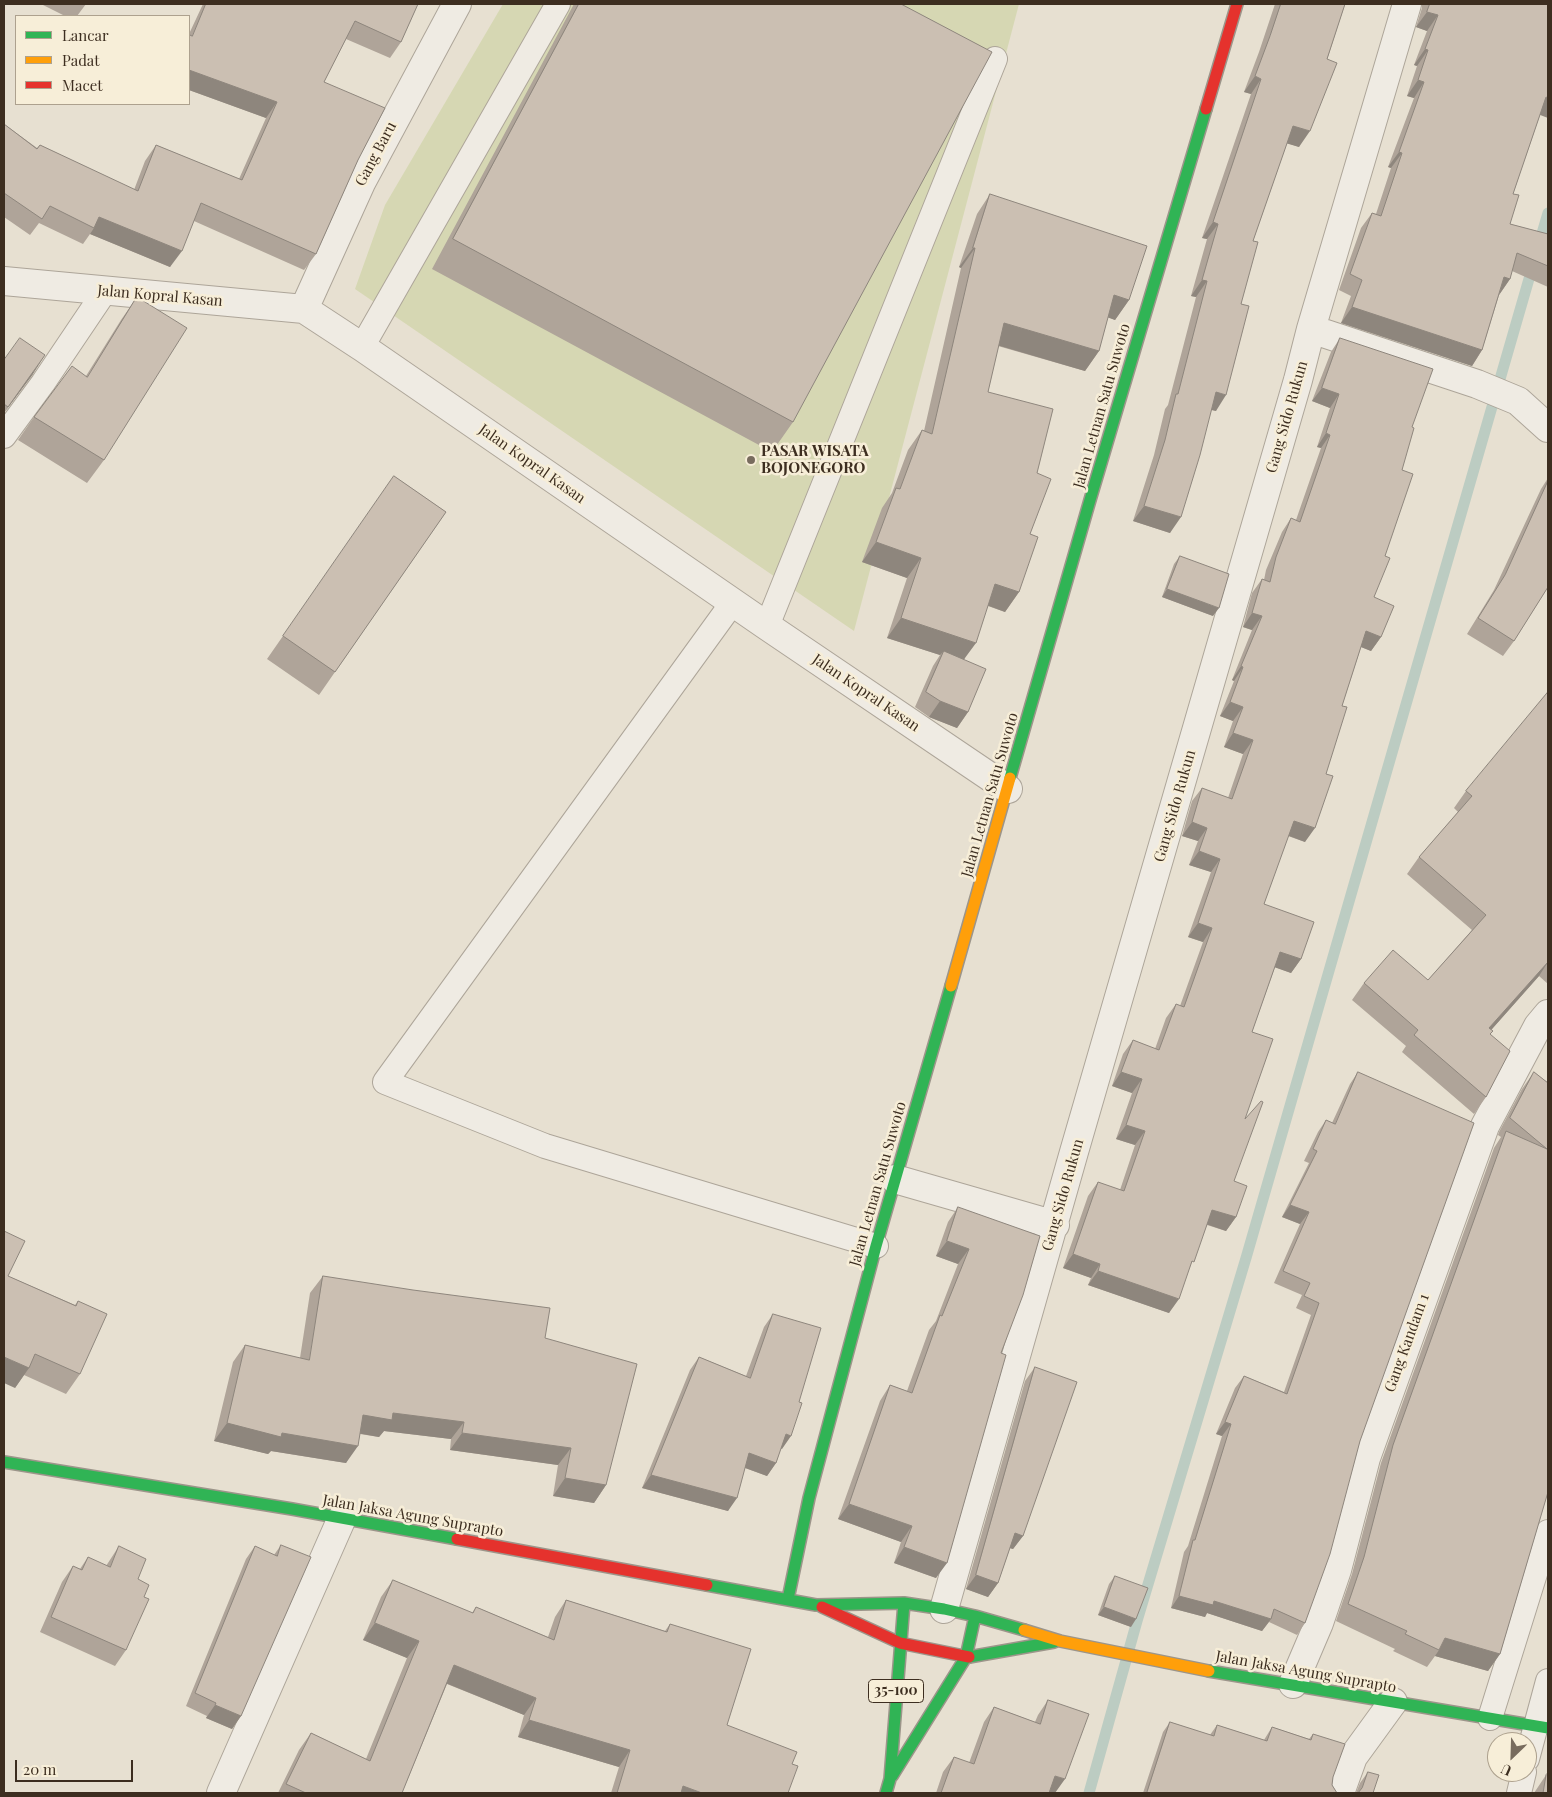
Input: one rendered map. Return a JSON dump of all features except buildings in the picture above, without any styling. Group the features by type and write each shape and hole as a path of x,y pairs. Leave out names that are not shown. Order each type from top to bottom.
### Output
{"main road":[{"name":"Jalan Letnan Satu Suwoto","path":"788,1599 809,1498 876,1246 1098,472 1237,4"},
{"name":"Jalan Jaksa Agung Suprapto","path":"4,1462 342,1518 788,1599 816,1605 900,1643 966,1657 1060,1641"},
{"name":"Jalan Jaksa Agung Suprapto","path":"816,1605 904,1602 975,1616 1060,1641 1180,1666 1542,1727"},
{"name":"35-100","path":"886,1793 890,1779 904,1602"},
{"path":"966,1657 975,1616"},
{"name":"35-100","path":"890,1779 966,1657"}],"street":[{"name":"Gang Baru","path":"304,309 360,183 457,4"},
{"name":"Gang Sido Rukun","path":"944,1609 1055,1225 1074,1152 1407,4"},
{"name":"Jalan Kopral Kasan","path":"4,281 304,309 1008,789"},
{"path":"1312,329 1477,384 1518,401 1548,428"},
{"name":"Gang Kandam 1","path":"1292,1684 1319,1623 1337,1570 1366,1458 1485,1126 1538,1026 1548,1014"},
{"path":"895,1179 1055,1225"},
{"path":"220,1793 342,1518"},
{"path":"1340,1793 1353,1757 1393,1702"}],"lane":[{"path":"362,347 558,4"},
{"path":"767,626 995,59"},
{"path":"4,436 43,383 105,291"},
{"path":"733,602 385,1082 545,1146 876,1246"},
{"path":"1490,1718 1548,1532"},
{"path":"1542,1727 1548,1681"}],"green space":[{"name":"PASAR WISATA BOJONEGORO","path":"503,4 1019,4 854,631 355,289 385,205"}],"waterway":[{"path":"1538,247 1548,213"},
{"path":"1089,1793 1137,1621 1246,1258 1533,265"}],"traffic: fast":[{"path":"1010,778 1206,109"},
{"path":"788,1599 809,1498 876,1246 951,986"},
{"path":"4,1462 292,1509 457,1539"},
{"path":"707,1585 816,1605 904,1603 944,1609 1024,1630"},
{"path":"886,1793 890,1779 904,1603"},
{"path":"892,1776 966,1657 975,1616"},
{"path":"969,1657 1054,1642"},
{"path":"1209,1671 1548,1728"}],"traffic: slow":[{"path":"951,986 1010,778"},
{"path":"1024,1630 1060,1641 1209,1671"}],"traffic: jam":[{"path":"1206,109 1237,4"},
{"path":"457,1539 707,1585"},
{"path":"822,1607 900,1643 969,1657"}],"place":[{"name":"PASAR WISATA BOJONEGORO","path":"751,460"}]}
